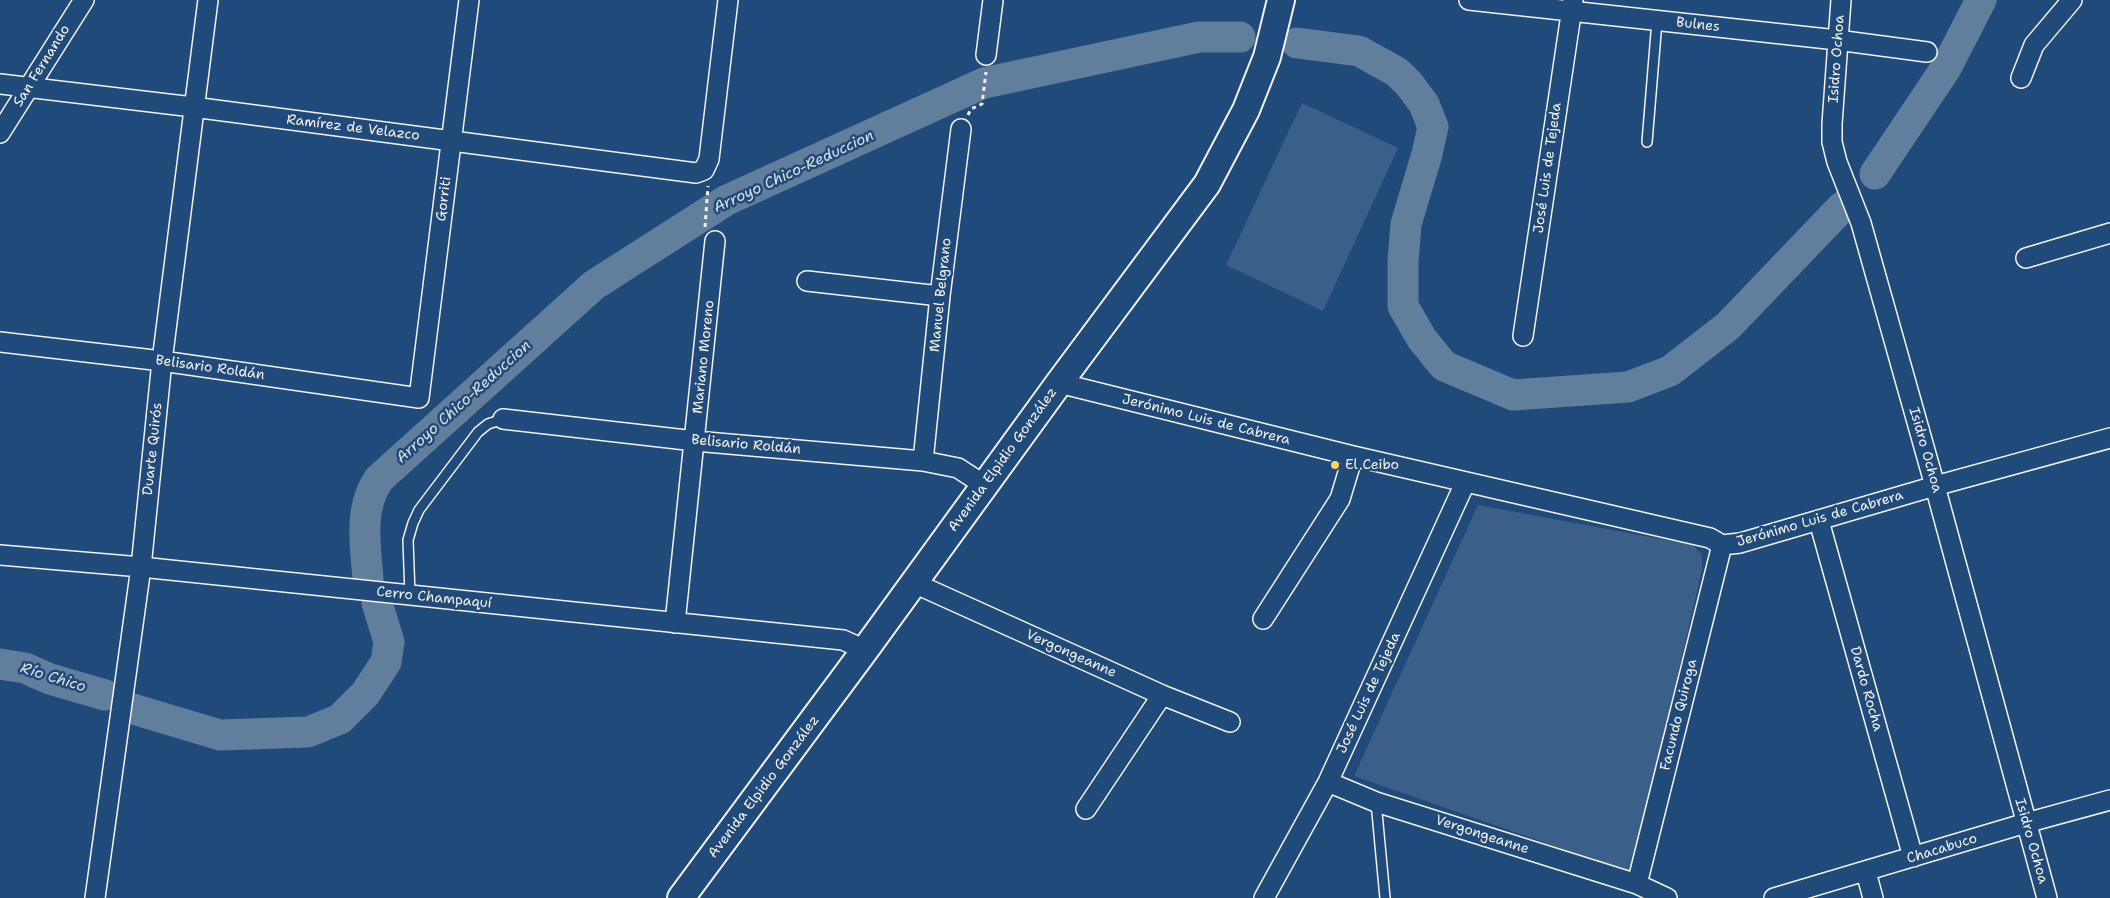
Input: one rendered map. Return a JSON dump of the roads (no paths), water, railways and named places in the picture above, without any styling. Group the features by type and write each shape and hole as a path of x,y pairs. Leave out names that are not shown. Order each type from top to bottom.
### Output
{"main road":[{"name":"Avenida Elpidio González","path":"681,898 865,650 1058,383 1207,184 1246,110 1267,57 1280,0"}],"street":[{"name":"San Fernando","path":"0,133 84,0"},
{"name":"Duarte Quirós","path":"96,898 141,567 162,361 208,0"},
{"name":"Gorriti","path":"419,398 469,0"},
{"name":"Ramírez de Velazco","path":"0,84 194,107 706,175 728,0"},
{"path":"986,63 993,0"},
{"name":"Bulnes","path":"1469,0 1572,6 1657,21 1837,40 1927,52"},
{"name":"Isidro Ochoa","path":"1841,0 1832,142 1837,162 1861,223 2047,898"},
{"path":"2020,78 2034,45 2072,0"},
{"name":"José Luis de Tejeda","path":"1523,336 1572,6"},
{"name":"Manuel Belgrano","path":"923,461 940,296 961,129"},
{"path":"2026,258 2110,233"},
{"name":"Mariano Moreno","path":"675,623 696,441 710,234"},
{"path":"807,281 940,296"},
{"name":"Belisario Roldán","path":"0,342 162,361 419,398"},
{"name":"Jerónimo Luis de Cabrera","path":"1058,383 1465,483 1710,538 1722,546 1740,543 1935,486 2110,438"},
{"name":"Belisario Roldán","path":"503,419 696,441 923,461 958,468 984,485"},
{"path":"1263,619 1340,499 1353,456"},
{"name":"José Luis de Tejeda","path":"1264,898 1328,782 1465,483"},
{"name":"Dardo Rocha","path":"1819,521 1913,857"},
{"name":"Facundo Quiroga","path":"1637,884 1722,546"},
{"name":"Cerro Champaquí","path":"0,555 141,567 843,640 865,650"},
{"name":"Vergongeanne","path":"914,583 1162,695 1230,722"},
{"path":"1086,809 1162,695"},
{"name":"Vergongeanne","path":"1328,782 1376,802 1637,884 1667,898"},
{"name":"Chacabuco","path":"1774,898 2110,800"},
{"path":"1866,872 1873,898"}],"lane":[{"path":"1647,142 1657,21"},
{"path":"410,595 408,540 419,510 478,432 488,424 503,419"},
{"path":"1376,802 1385,898"}],"waterway":[{"name":"Arroyo Chico-Reduccion","path":"1875,174 1946,68 1981,0"},
{"name":"Arroyo Chico-Reduccion","path":"368,578 365,540 366,514 368,502 379,479 594,285 727,200 984,83 1199,37 1240,37"},
{"name":"Arroyo Chico-Reduccion","path":"1297,43 1359,51 1397,72 1424,104 1433,127 1406,224 1403,262 1403,306 1422,339 1444,366 1513,395 1628,387 1670,371 1728,326 1842,207"},
{"name":"Arroyo Chico-Reduccion","path":"133,709 220,735 308,732 340,719 365,694 386,662 389,642 377,603"},
{"name":"Río Chico","path":"0,664 25,668 50,679 105,695"}],"place":[{"name":"El Ceibo","path":"1335,465"}]}
